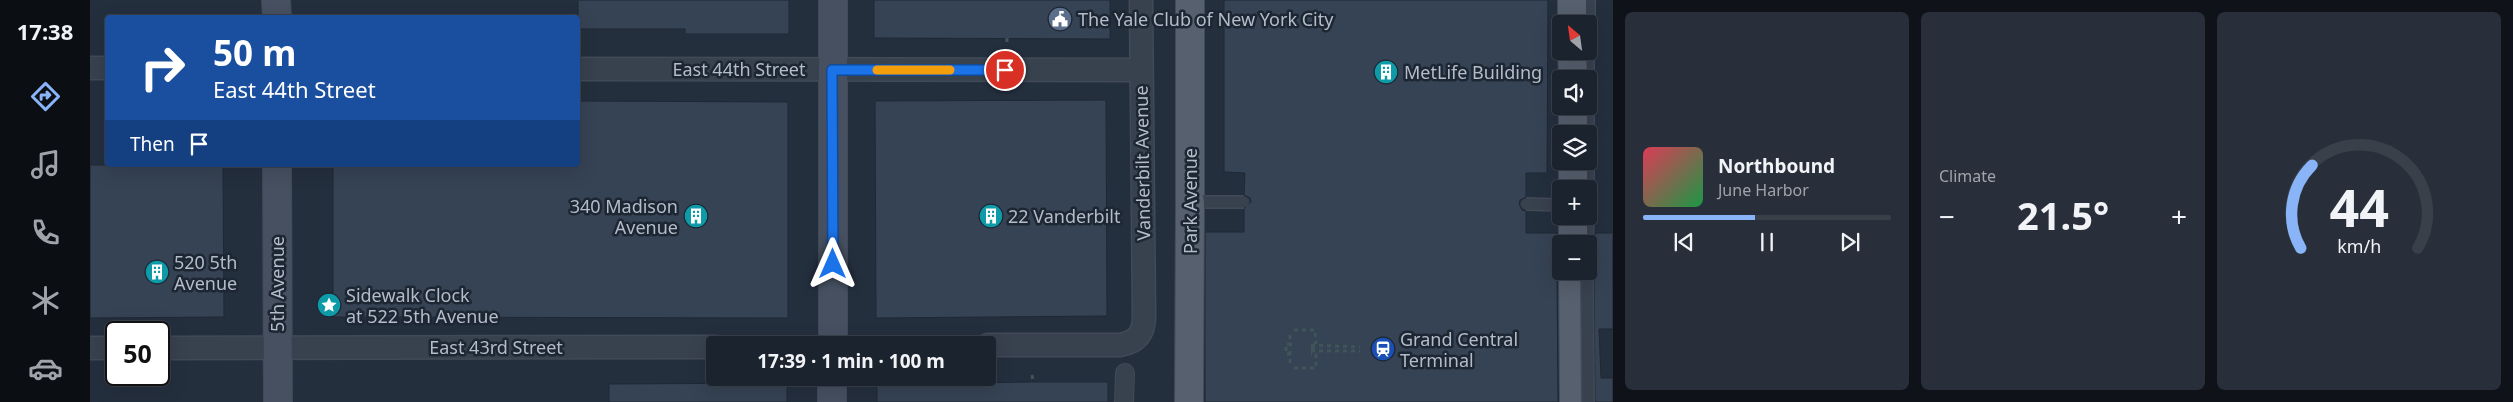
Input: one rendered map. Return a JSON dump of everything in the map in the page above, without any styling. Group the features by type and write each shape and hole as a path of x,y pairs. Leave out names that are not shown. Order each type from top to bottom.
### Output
{"main road":[{"path":"276,0 276,15"},
{"path":"833,0 833,336"},
{"name":"Park Avenue","path":"1189,402 1190,0"},
{"path":"1572,0 1572,15"},
{"name":"5th Avenue","path":"277,167 278,402"},
{"path":"1573,280 1574,402"},
{"path":"832,386 832,402"}],"street":[{"name":"Vanderbilt Avenue","path":"996,345 1120,345 1138,337 1144,327 1141,0"},
{"path":"90,68 105,68"},
{"name":"East 44th Street","path":"580,69 1142,70"},
{"name":"East 43rd Street","path":"170,348 706,347"},
{"path":"90,348 105,348"},
{"path":"1124,402 1125,373"}],"lane":[{"path":"1589,0 1589,15"},
{"path":"1190,202 1244,202"},
{"path":"1526,204 1552,204"},
{"path":"1587,280 1588,402"}],"path":[{"path":"1294,330 1315,330 1316,343 1316,368 1294,368"},
{"path":"1290,335 1290,345 1293,345 1286,344 1290,351 1290,363"},
{"path":"1311,348 1316,343"},
{"path":"1311,348 1360,346"},
{"path":"1311,348 1316,349"},
{"path":"1311,348 1360,352"},
{"path":"1311,348 1316,354"},
{"path":"1032,375 1032,382"}],"building":[{"path":"578,0 789,0 789,34 685,34 685,29 580,29 580,15 578,15"},
{"path":"874,0 1110,0 1110,39 874,38"},
{"path":"1224,0 1548,0 1547,173 1526,173 1526,197 1520,200 1519,204 1522,210 1526,211 1526,233 1557,233 1557,235 1552,235 1552,280 1557,280 1558,402 1205,402 1205,232 1244,232 1244,209 1251,202 1250,198 1244,195 1245,173 1224,172"},
{"name":"22 Vanderbilt","path":"1106,100 1107,316 876,318 875,101"},
{"path":"580,101 788,102 788,318 333,317 333,167 580,167"},
{"name":"520 5th Avenue","path":"90,165 105,165 105,167 223,167 224,317 90,318"},
{"path":"1595,233 1613,233 1613,329 1599,329 1601,378 1613,378 1613,402 1595,402 1594,280 1597,280 1597,235 1595,235"},
{"path":"996,382 1108,382 1108,402 877,402 877,386 996,386"},
{"path":"706,383 706,386 787,386 787,402 609,402 609,384"}],"slow traffic":[{"path":"877,70 950,70"}],"place":[{"name":"The Yale Club of New York City","path":"1060,19"},
{"name":"MetLife Building","path":"1386,72"},
{"name":"340 Madison Avenue","path":"696,216"},
{"name":"22 Vanderbilt","path":"991,216"},
{"name":"520 5th Avenue","path":"157,272"},
{"name":"Sidewalk Clock at 522 5th Avenue","path":"329,305"},
{"name":"Grand Central Terminal","path":"1383,349"}],"route":[{"path":"833,264 832,70 1005,70"}]}
